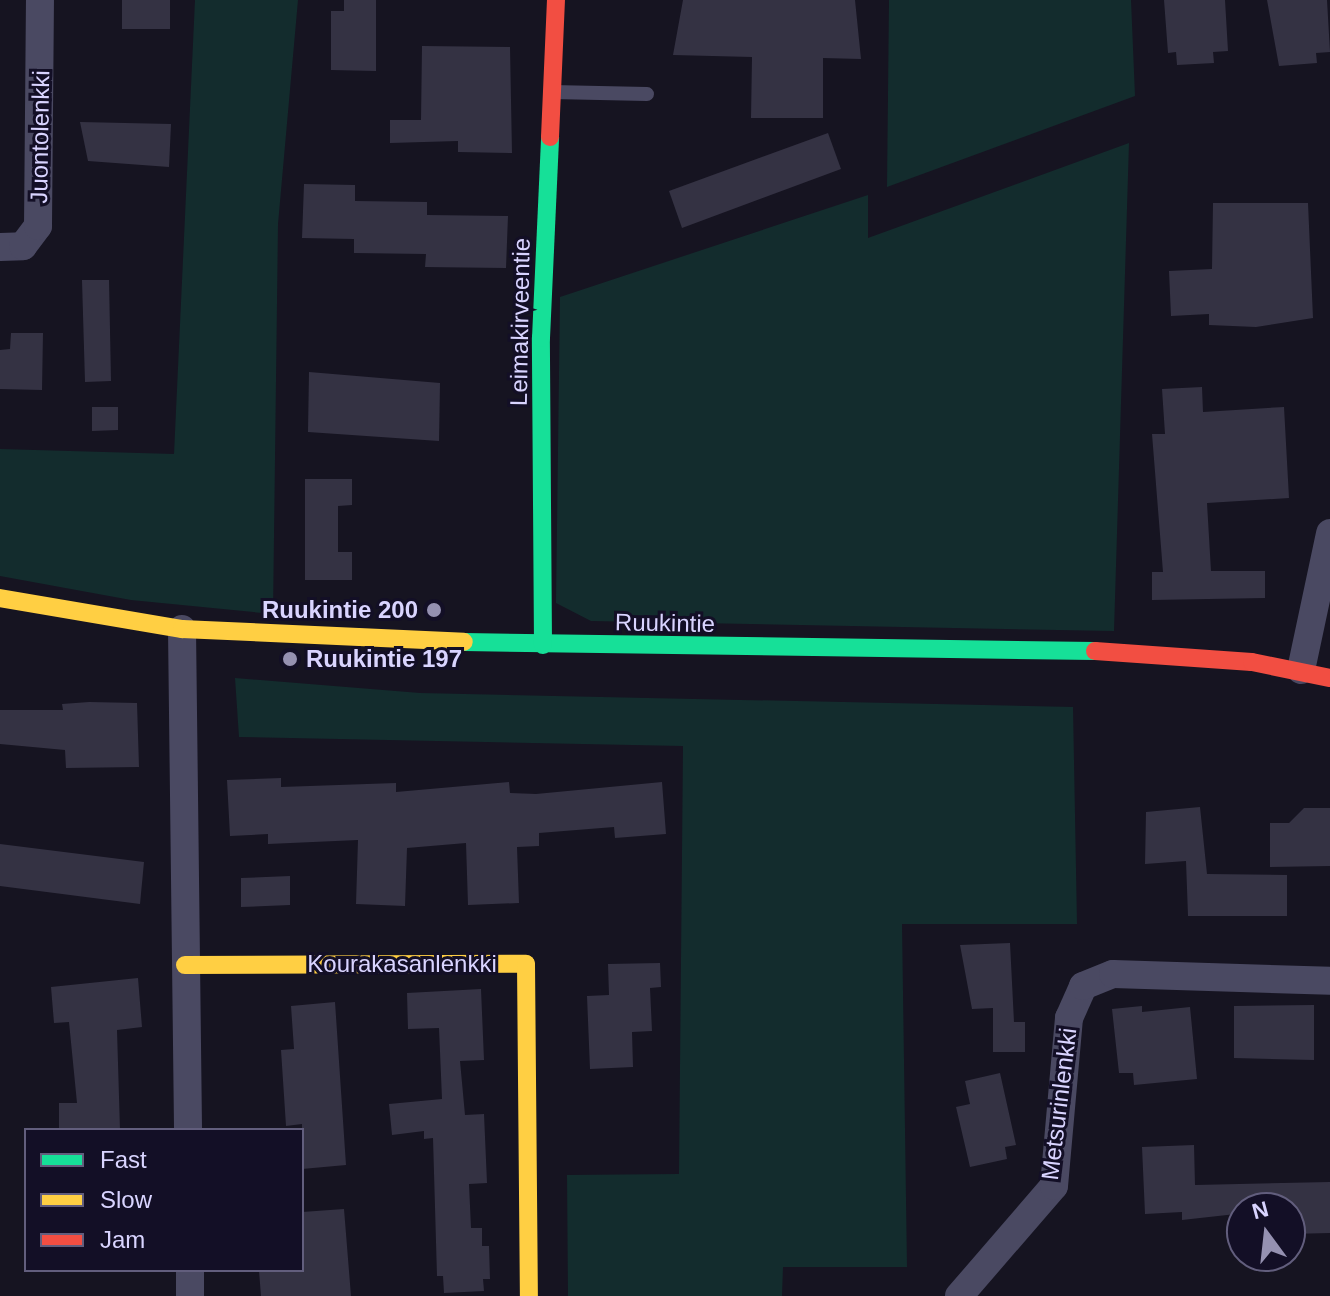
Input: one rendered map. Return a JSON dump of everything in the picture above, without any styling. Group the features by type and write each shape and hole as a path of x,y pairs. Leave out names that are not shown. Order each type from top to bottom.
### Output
{"street":[{"name":"Juontolenkki","path":"0,247 23,246 38,226 40,0"},
{"name":"Leimakirveentie","path":"543,645 541,338 556,0"},
{"path":"1301,670 1330,533"},
{"name":"Ruukintie","path":"0,598 182,629 543,645 1110,651 1301,670 1330,678"},
{"path":"182,629 188,1128"},
{"name":"Kourakasanlenkki","path":"185,965 526,964 529,1296"},
{"name":"Metsurinlenkki","path":"959,1296 1054,1186 1069,1018 1083,986 1113,974 1330,981"},
{"path":"190,1272 190,1296"}],"lane":[{"path":"552,92 647,94"}],"green space":[{"path":"195,0 298,0 278,224 273,614 131,600 0,576 0,449 174,454"},
{"path":"889,0 1131,0 1135,96 887,187"},
{"path":"1129,143 1114,631 591,621 556,603 560,297 868,195 868,238"},
{"path":"235,678 420,693 1073,707 1077,924 902,924 907,1267 783,1267 782,1296 568,1296 567,1175 679,1174 683,746 239,737"}],"building":[{"path":"122,0 170,0 170,29 122,29"},
{"path":"344,0 376,0 376,71 331,70 331,11 344,11"},
{"path":"683,0 855,0 861,59 823,58 823,118 751,118 752,57 673,55"},
{"path":"1164,0 1225,0 1228,51 1213,52 1214,63 1177,65 1176,52 1168,53"},
{"path":"1267,0 1327,0 1330,52 1316,53 1317,63 1279,66"},
{"path":"422,46 510,47 512,153 458,152 458,141 390,143 390,120 421,120"},
{"path":"80,122 171,124 169,167 88,161"},
{"path":"828,133 841,169 682,228 669,191"},
{"path":"304,184 355,185 355,201 427,202 427,215 508,216 506,268 425,267 426,254 354,253 354,239 302,238"},
{"path":"1213,203 1308,203 1313,318 1256,327 1209,325 1209,314 1171,316 1169,271 1212,269"},
{"path":"82,280 109,280 111,381 85,382"},
{"path":"11,333 43,333 42,390 0,389 0,350 10,349"},
{"path":"309,372 440,383 439,441 308,432"},
{"path":"1202,387 1203,412 1284,407 1289,498 1207,503 1211,571 1265,571 1265,598 1152,600 1152,572 1163,572 1152,434 1165,434 1162,389"},
{"path":"92,407 118,407 118,430 92,431"},
{"path":"305,479 352,479 352,505 338,506 338,552 352,552 352,580 305,580"},
{"path":"137,703 139,767 66,768 65,750 0,744 0,710 63,710 62,704"},
{"path":"281,778 281,787 396,783 396,792 509,782 510,793 536,794 662,782 666,834 615,838 614,827 539,833 539,846 517,847 519,903 468,905 466,843 407,848 405,906 356,904 358,840 268,844 268,834 230,836 227,780"},
{"path":"1200,807 1207,874 1287,875 1287,916 1188,916 1186,861 1145,864 1146,812"},
{"path":"1304,808 1330,808 1330,866 1270,867 1270,823 1289,823"},
{"path":"0,844 144,862 140,904 0,886"},
{"path":"290,876 290,905 241,907 241,878"},
{"path":"1010,943 1014,1022 1025,1022 1025,1052 993,1052 993,1008 972,1009 960,945"},
{"path":"660,963 661,987 650,988 652,1031 632,1032 633,1067 590,1069 587,996 609,995 608,964"},
{"path":"138,978 142,1027 117,1030 120,1128 59,1128 59,1103 77,1103 69,1022 54,1023 51,987"},
{"path":"481,989 484,1060 460,1061 465,1115 484,1114 487,1183 469,1184 471,1228 482,1228 482,1246 489,1246 490,1279 483,1279 484,1291 444,1293 443,1276 437,1276 433,1138 424,1139 424,1131 392,1135 389,1104 442,1099 439,1028 408,1029 407,993"},
{"path":"335,1002 346,1165 304,1169 304,1128 302,1124 286,1126 281,1050 294,1049 291,1006"},
{"path":"1314,1005 1314,1060 1234,1058 1234,1006"},
{"path":"1142,1006 1142,1012 1190,1007 1197,1079 1134,1085 1133,1073 1119,1073 1112,1009"},
{"path":"1000,1073 1016,1145 1005,1147 1007,1159 970,1167 956,1107 970,1104 965,1081"},
{"path":"1194,1145 1195,1185 1330,1182 1330,1233 1306,1234 1306,1192 1226,1192 1226,1215 1182,1220 1182,1212 1145,1214 1142,1147"},
{"path":"344,1209 351,1296 261,1296 259,1272 304,1272 304,1212"}],"traffic: fast":[{"path":"543,645 541,338 550,137"},
{"path":"464,642 1095,651"}],"traffic: slow":[{"path":"0,598 182,629 464,642"},
{"path":"185,965 526,964 529,1296"}],"traffic: jam":[{"path":"550,137 556,0"},
{"path":"1095,651 1252,662 1330,678"}],"place":[{"name":"Ruukintie 200","path":"434,610"},
{"name":"Ruukintie 197","path":"290,659"}]}
